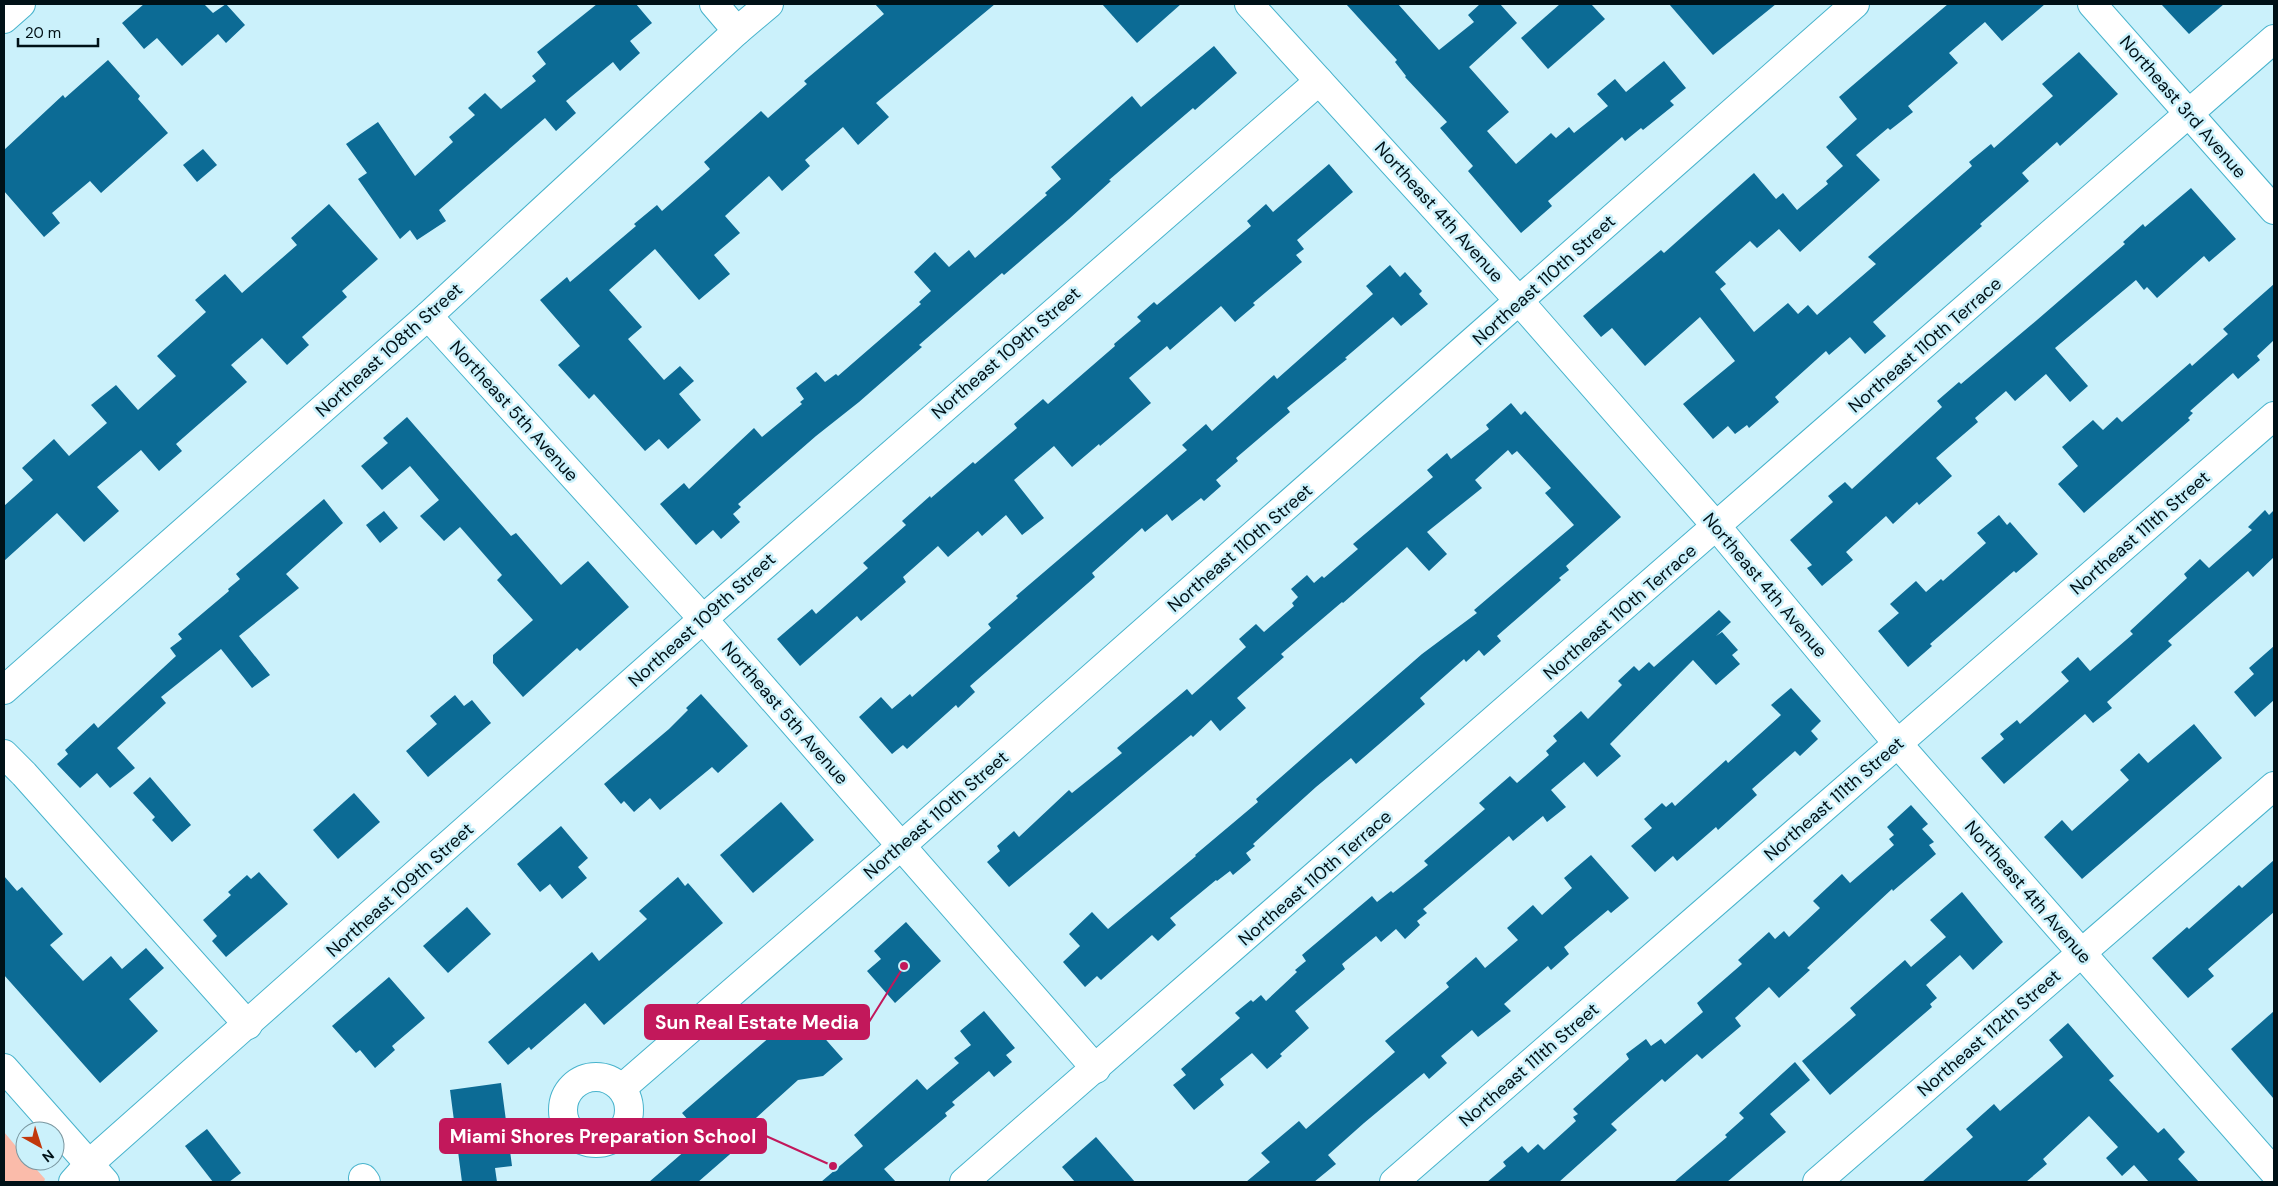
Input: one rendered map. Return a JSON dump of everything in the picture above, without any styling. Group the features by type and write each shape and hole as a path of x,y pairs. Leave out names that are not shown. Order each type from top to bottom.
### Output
{"street":[{"path":"4,19 21,4"},
{"path":"714,4 737,31"},
{"name":"Northeast 108th Street","path":"4,690 428,316 737,31 769,4"},
{"name":"Northeast 4th Avenue","path":"1248,4 1520,302 1717,527 1898,744 2274,1172"},
{"name":"Northeast 110th Street","path":"622,1088 901,846 1520,302 1855,4"},
{"name":"Northeast 3rd Avenue","path":"2092,4 2274,210"},
{"name":"Northeast 110th Terrace","path":"964,1182 1096,1069 2274,40"},
{"name":"Northeast 109th Street","path":"89,1176 248,1025 703,619 1319,81"},
{"name":"Northeast 5th Avenue","path":"428,316 703,619 1096,1069"},
{"name":"Northeast 111th Street","path":"1394,1182 2274,416"},
{"path":"4,754 248,1025"},
{"name":"Northeast 112th Street","path":"1817,1182 2274,786"},
{"path":"4,1068 89,1176"}],"shaded area":[{"path":"4,1132 15,1145 15,1171 38,1171 45,1179 44,1182 4,1182"}],"building":[{"path":"144,4 204,4 213,13 226,4 245,25 226,43 218,34 182,66 157,38 144,49 122,23"},
{"path":"597,4 636,4 652,23 630,41 640,53 620,71 613,62 566,101 576,113 556,131 545,118 439,210 446,221 417,240 410,230 400,239 358,179 367,173 346,144 378,122 415,176 453,142 449,137 475,115 468,108 485,93 501,109 536,81 532,76 546,64 537,52"},
{"path":"875,4 995,4 876,103 889,117 858,145 843,127 805,160 810,166 782,191 769,176 725,216 740,233 714,255 730,274 699,300 655,249 609,290 642,327 628,339 664,380 680,366 694,381 679,394 701,420 668,449 659,439 645,451 594,394 589,399 558,365 580,346 540,300 567,277 570,282 636,226 634,224 657,205 662,211 710,169 704,162 761,111 768,118 807,84 804,81 884,14"},
{"path":"1102,4 1181,4 1137,43"},
{"path":"1346,4 1398,4 1439,50 1474,22 1468,15 1480,4 1500,4 1517,23 1469,67 1509,112 1487,131 1516,164 1551,133 1556,138 1569,127 1574,133 1608,106 1597,94 1615,79 1626,92 1664,61 1686,88 1670,101 1674,105 1643,130 1641,128 1625,141 1622,137 1548,201 1552,206 1521,233 1468,171 1473,166 1440,128 1447,122 1405,77 1395,62 1397,60"},
{"path":"1560,4 1591,4 1605,19 1548,69 1521,38"},
{"path":"1669,4 1776,4 1713,55"},
{"path":"1948,4 2045,4 2002,41 1985,22 1949,53 1958,63 1908,106 1913,112 1890,130 1888,128 1856,155 1880,180 1800,252 1779,229 1757,248 1750,241 1715,272 1726,284 1720,289 1754,332 1788,303 1798,314 1808,305 1817,315 1876,264 1868,257 1972,166 1969,162 1991,144 1994,148 2053,96 2042,84 2079,52 2118,94 2060,146 2057,142 2022,173 2029,181 1980,224 1982,226 1873,322 1886,336 1865,354 1850,337 1829,355 1826,351 1775,397 1779,402 1749,428 1747,425 1735,434 1728,426 1713,439 1683,404 1735,361 1700,317 1645,366 1612,328 1601,337 1583,316 1661,250 1664,253 1754,173 1776,199 1783,193 1797,210 1828,184 1826,181 1843,166 1826,147 1857,119 1839,97"},
{"path":"2161,4 2224,4 2189,34"},
{"path":"1214,46 1237,73 1109,180 1111,181 1069,219 1004,275 1002,273 919,345 922,347 738,504 741,507 733,514 740,522 721,539 713,530 696,545 660,504 684,483 689,489 754,428 762,437 802,404 800,402 804,399 796,388 816,372 825,382 836,374 838,376 921,304 919,302 931,291 914,272 935,252 949,267 969,250 975,258 1047,195 1045,193 1061,179 1051,167 1132,96 1141,107"},
{"path":"108,60 140,96 138,99 168,133 101,193 90,181 52,213 60,223 44,237 4,191 4,150 63,95 65,98"},
{"path":"203,149 217,165 197,182 183,165"},
{"path":"1329,164 1353,192 1297,240 1304,249 1296,255 1302,262 1253,303 1255,305 1235,322 1221,306 1170,350 1167,346 1129,378 1151,403 1100,446 1099,444 1072,467 1054,446 1014,480 1044,518 1022,535 1006,515 982,536 978,531 948,557 938,546 903,577 906,582 861,621 857,616 800,666 777,639 812,609 816,614 868,568 863,563 906,525 902,521 930,496 931,498 973,462 975,464 1017,428 1014,424 1043,399 1048,404 1115,346 1114,344 1141,321 1137,317 1154,302 1157,305 1251,226 1247,221 1266,204 1273,212"},
{"path":"2191,188 2236,239 2209,262 2204,256 2157,298 2147,287 2144,290 2136,280 2055,348 2088,386 2070,402 2046,374 2015,401 2006,391 1975,418 1978,422 1936,458 1952,476 1919,505 1917,502 1893,524 1886,516 1846,552 1853,560 1822,586 1807,568 1812,565 1790,540 1833,502 1828,496 1845,482 1852,489 1942,407 1937,401 1959,382 1961,384 2037,320 2125,244 2123,242 2143,224 2145,227"},
{"path":"329,204 378,259 342,291 347,297 302,337 309,345 287,365 262,338 231,365 247,382 176,444 182,451 159,471 141,450 97,487 119,511 84,542 57,513 4,561 4,506 33,480 22,468 54,439 69,456 107,423 91,405 116,385 138,410 176,376 157,356 206,312 195,300 225,274 242,293 297,245 291,238"},
{"path":"1390,265 1400,277 1405,272 1422,291 1419,294 1428,304 1401,326 1393,317 1345,358 1347,359 1287,408 1290,412 1236,458 1238,461 1216,480 1221,486 1204,501 1201,498 1172,521 1167,514 1145,532 1142,528 1092,573 1095,577 970,686 975,692 958,708 956,705 907,749 903,745 892,754 859,717 881,697 892,709 910,694 912,697 991,628 988,624 1018,598 1016,596 1187,450 1182,445 1206,424 1212,431 1274,375 1277,379 1373,294 1366,286"},
{"path":"2274,284 2274,340 2257,356 2260,360 2238,379 2233,373 2190,411 2193,413 2188,418 2190,420 2084,513 2058,484 2078,466 2062,447 2093,420 2103,430 2117,417 2122,422 2190,363 2192,366 2228,334 2223,329"},
{"path":"1511,403 1521,415 1525,411 1621,517 1566,566 1569,570 1559,578 1561,580 1497,636 1501,641 1484,656 1479,650 1466,662 1464,659 1420,698 1425,704 1385,739 1356,764 1351,758 1316,787 1253,844 1255,846 1246,853 1251,860 1233,875 1230,871 1216,880 1170,918 1176,925 1158,941 1152,935 1101,980 1097,976 1085,987 1063,962 1080,946 1069,934 1092,912 1108,929 1258,802 1256,799 1422,654 1477,613 1474,610 1574,525 1545,493 1551,488 1517,451 1512,455 1508,450 1475,480 1482,488 1427,532 1447,554 1429,571 1407,547 1281,654 1284,657 1237,698 1246,708 1220,731 1211,720 1193,737 1191,735 1009,887 987,862 1000,851 997,846 1014,831 1019,837 1069,790 1072,793 1122,753 1117,748 1187,689 1192,695 1246,647 1239,639 1256,624 1264,632 1294,606 1292,603 1298,597 1291,589 1307,575 1314,583 1322,576 1324,578 1358,549 1353,544 1433,477 1427,470 1447,453 1451,459 1489,429 1486,425"},
{"path":"407,417 511,536 516,533 561,585 588,561 629,607 580,651 577,648 523,697 493,663 493,655 533,620 497,580 502,575 460,527 444,541 420,516 439,500 410,466 382,490 361,466 388,443 383,438"},
{"path":"324,499 343,523 286,574 299,588 239,636 270,675 252,688 221,649 161,697 166,703 117,748 135,768 110,788 97,773 80,788 57,764 68,754 65,750 94,723 98,728 176,656 170,648 182,639 178,634 229,591 228,589 240,579 236,574"},
{"path":"2265,510 2269,515 2274,510 2274,557 2253,577 2248,571 2168,641 2172,645 2107,702 2112,708 2093,723 2085,714 2004,784 1981,758 2004,739 2000,734 2017,720 2020,724 2069,681 2061,672 2078,657 2090,671 2133,634 2130,631 2187,578 2184,574 2200,559 2209,568 2252,530 2248,527"},
{"path":"384,511 398,528 380,543 366,525"},
{"path":"1999,515 2007,525 2010,522 2038,554 2016,573 2014,571 1930,644 1932,646 1908,667 1878,631 1899,613 1890,604 1916,581 1926,592 1941,579 1943,581 1986,543 1977,533"},
{"path":"1719,610 1731,622 1716,636 1722,632 1738,650 1732,655 1740,664 1716,685 1693,660 1610,744 1621,756 1597,777 1584,762 1551,790 1566,807 1547,822 1543,816 1513,841 1509,836 1423,909 1427,913 1417,921 1420,925 1405,939 1396,929 1381,942 1376,936 1342,964 1345,969 1295,1011 1309,1028 1280,1054 1282,1056 1267,1069 1252,1053 1220,1079 1224,1085 1194,1110 1173,1085 1186,1075 1181,1069 1240,1018 1235,1013 1251,1000 1253,1002 1261,995 1266,1001 1306,961 1302,955 1372,896 1377,902 1391,891 1393,893 1428,865 1424,861 1485,809 1479,803 1510,776 1517,783 1549,755 1546,751 1557,741 1553,736 1581,711 1588,719 1622,685 1618,681 1634,666 1639,671 1649,662 1654,667"},
{"path":"2274,646 2274,700 2255,717 2234,692 2254,674 2249,668"},
{"path":"1791,688 1821,721 1811,731 1818,739 1800,756 1795,751 1752,789 1757,795 1718,830 1716,827 1677,861 1673,856 1655,872 1631,846 1652,828 1644,819 1662,803 1666,807 1672,802 1675,806 1726,760 1728,763 1781,715 1771,705"},
{"path":"701,694 748,746 718,773 712,767 660,810 650,798 634,812 624,801 621,804 604,784 669,729 688,710 686,708"},
{"path":"455,695 464,706 472,700 491,723 428,777 406,751 437,724 430,716"},
{"path":"2194,724 2222,758 2082,879 2044,837 2062,820 2072,831 2129,780 2120,770 2139,753 2148,763"},
{"path":"150,777 191,825 172,842 152,820 155,817 133,793"},
{"path":"354,793 380,822 338,859 313,830"},
{"path":"781,802 814,840 753,893 720,855"},
{"path":"1911,805 1928,824 1922,829 1934,842 1929,845 1936,854 1893,891 1892,889 1807,968 1810,970 1779,998 1769,987 1735,1018 1741,1026 1702,1059 1697,1054 1665,1082 1662,1079 1611,1124 1617,1130 1559,1182 1487,1182 1506,1166 1503,1162 1522,1146 1528,1153 1538,1144 1544,1150 1576,1121 1573,1117 1578,1114 1573,1109 1629,1059 1626,1054 1646,1039 1651,1046 1661,1039 1665,1044 1703,1012 1697,1003 1742,964 1738,960 1769,932 1775,939 1784,931 1789,937 1820,908 1813,901 1842,874 1850,883 1894,845 1889,839 1894,835 1887,827"},
{"path":"561,826 588,858 578,867 587,878 562,899 550,884 540,892 517,864"},
{"path":"1591,855 1629,898 1611,913 1608,910 1564,947 1569,954 1551,970 1548,966 1504,1004 1511,1011 1478,1037 1472,1030 1441,1056 1447,1063 1429,1079 1424,1073 1328,1155 1336,1164 1314,1182 1246,1182 1270,1162 1261,1153 1299,1121 1306,1129 1395,1052 1385,1041 1449,987 1446,983 1476,957 1485,968 1518,940 1507,928 1533,905 1542,915 1572,888 1564,878"},
{"path":"2274,860 2274,912 2208,969 2214,976 2188,998 2152,958 2187,927 2189,929 2239,885 2242,888"},
{"path":"259,872 288,904 226,957 212,941 217,936 203,920 231,895 228,892 247,875 251,879"},
{"path":"4,876 17,891 22,887 63,934 50,945 83,981 111,956 122,969 146,948 164,968 129,999 158,1031 100,1083 4,975"},
{"path":"678,877 685,886 688,883 723,923 604,1025 585,1003 531,1050 529,1047 508,1065 488,1042 592,952 599,961 647,919 639,911"},
{"path":"1962,892 2003,942 1973,970 1960,955 1926,985 1937,998 1930,1004 1932,1007 1830,1095 1802,1061 1856,1015 1850,1008 1905,960 1911,967 1946,937 1930,920"},
{"path":"467,907 491,934 448,973 423,946"},
{"path":"906,922 941,961 895,1003 867,971 881,959 874,951"},
{"path":"389,977 425,1018 392,1046 395,1050 375,1068 360,1050 356,1053 332,1026"},
{"path":"815,1006 830,1024 820,1033 843,1059 823,1076 798,1080 746,1127 752,1135 698,1182 649,1182 702,1136 682,1113 800,1011 804,1015"},
{"path":"984,1011 1015,1048 1006,1055 1012,1062 994,1077 989,1071 952,1102 955,1105 945,1113 947,1116 884,1169 896,1182 821,1182 863,1146 854,1135 917,1079 927,1090 959,1063 954,1058 971,1045 960,1031"},
{"path":"2274,1011 2274,1099 2231,1049"},
{"path":"2068,1023 2114,1076 2109,1080 2158,1133 2164,1128 2185,1152 2178,1159 2199,1182 2149,1182 2134,1165 2122,1176 2106,1158 2118,1147 2089,1116 2043,1159 2047,1164 2026,1182 1922,1182 1973,1137 1966,1129 1994,1104 2000,1111 2063,1057 2049,1040"},
{"path":"1795,1062 1810,1080 1770,1114 1786,1132 1727,1182 1674,1182 1727,1137 1725,1135 1744,1118 1739,1113"},
{"path":"501,1083 512,1166 495,1168 497,1182 462,1182 450,1090"},
{"path":"207,1129 241,1173 229,1182 213,1182 185,1146"},
{"path":"1096,1137 1135,1182 1075,1182 1062,1167"}],"place":[{"name":"Sun Real Estate Media","path":"904,966"},
{"name":"Miami Shores Preparation School","path":"833,1166"}]}
